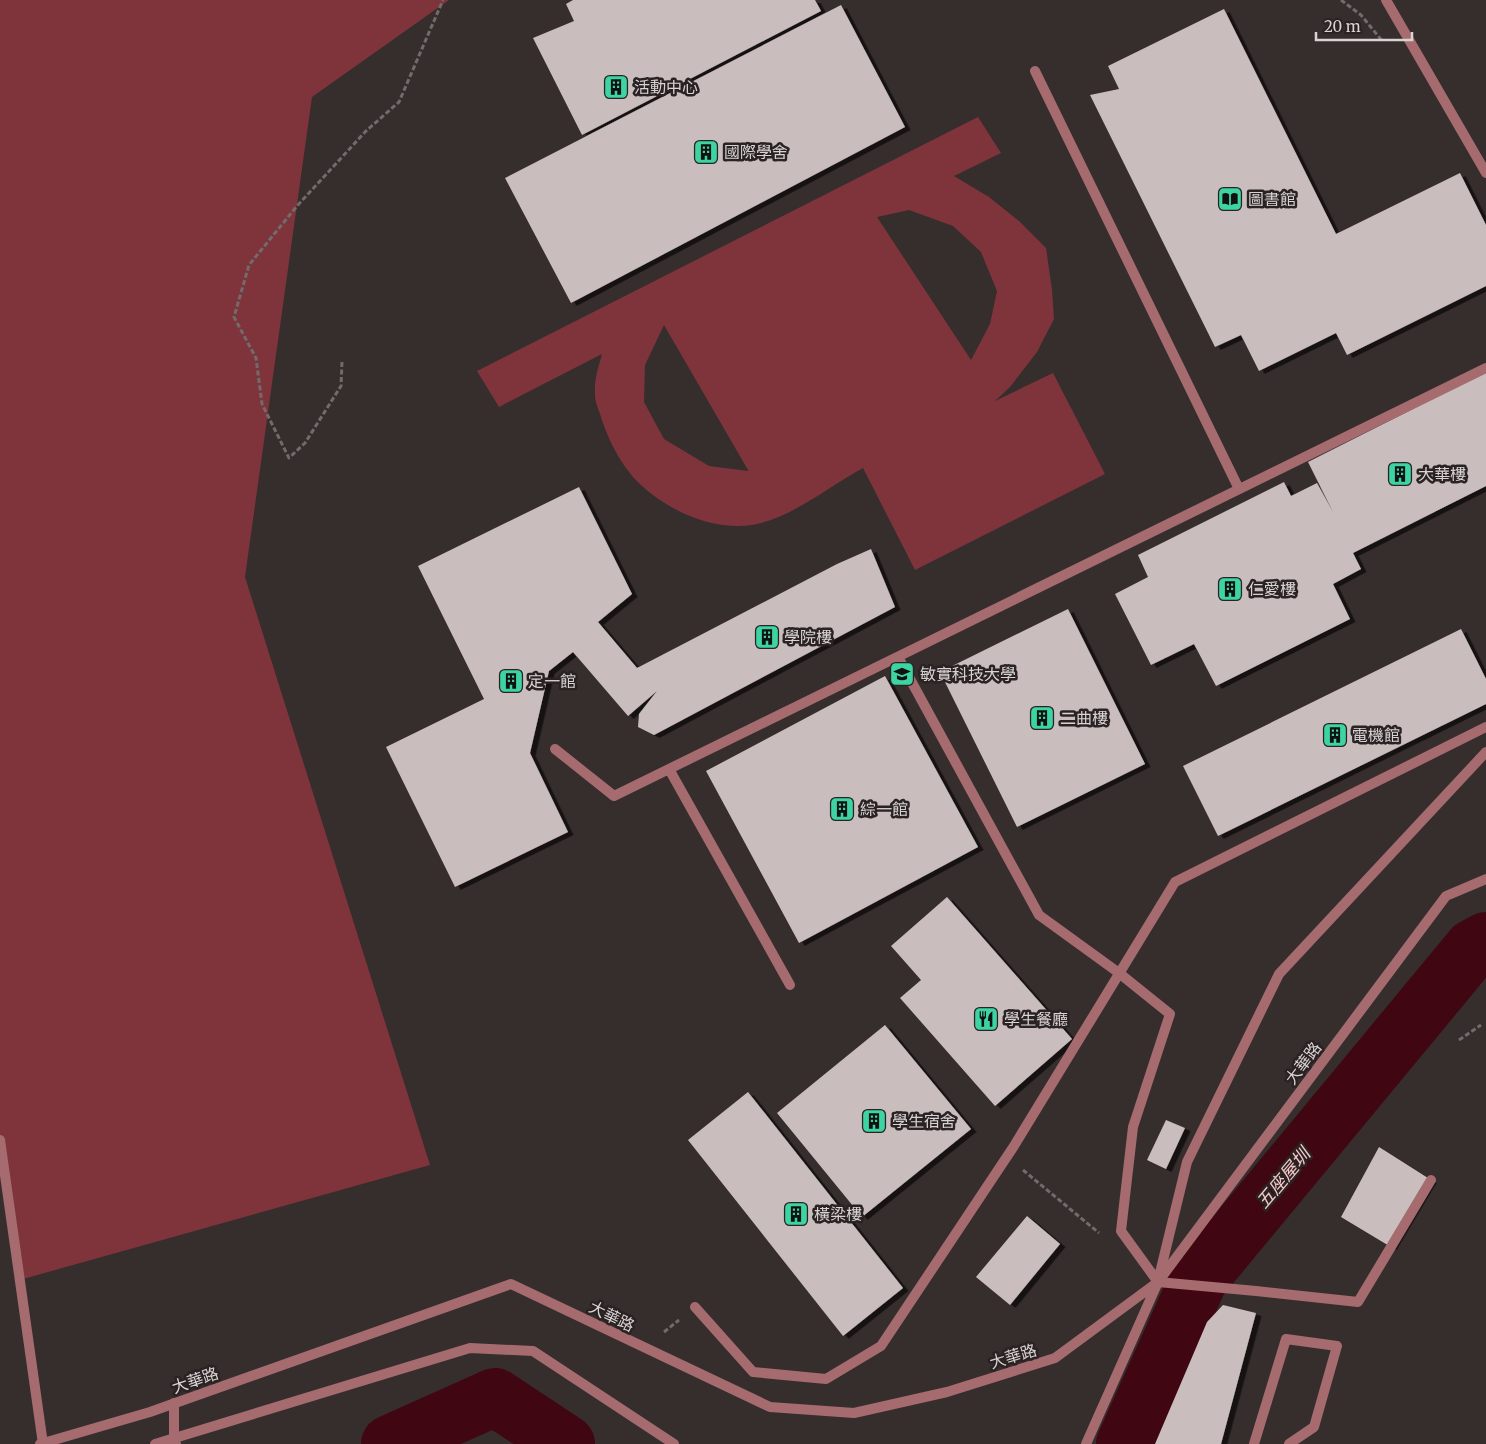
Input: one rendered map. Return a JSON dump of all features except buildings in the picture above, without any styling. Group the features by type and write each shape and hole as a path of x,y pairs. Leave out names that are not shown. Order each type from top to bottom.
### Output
{"street":[{"path":"1386,0 1486,173"},
{"path":"1035,71 1239,489"},
{"path":"555,749 614,796 1486,368"},
{"path":"898,657 1039,915 1119,973 1170,1014 1133,1127 1121,1231 1158,1282 1358,1302 1431,1180"},
{"path":"694,1307 753,1372 826,1379 881,1346 1007,1157 1175,882 1486,727"},
{"path":"1158,1282 1187,1162 1279,974 1486,752"},
{"path":"670,769 790,985"},
{"name":"大華路","path":"1086,1444 1158,1282 1446,896 1486,879"},
{"path":"0,1140 42,1444"},
{"name":"大華路","path":"42,1444 150,1412 511,1284 770,1407 854,1413 948,1392 1055,1358 1158,1282"},
{"path":"1254,1444 1286,1339 1337,1346 1314,1426 1289,1444"},
{"path":"155,1444 175,1441 470,1348 533,1351 674,1444"},
{"path":"174,1403 175,1441"}],"path":[{"path":"342,362 341,386 305,443 289,458 262,404 256,358 234,317 249,265 297,206 366,131 399,102 443,0"},
{"path":"1341,0 1361,15 1383,42"},
{"path":"1459,1040 1482,1025"},
{"path":"1007,1157 1105,1238"},
{"path":"645,1348 694,1307"}],"shaded area":[{"path":"0,0 449,0 312,97 245,577 430,1165 23,1279 0,1168"},
{"path":"978,117 1001,153 954,176 989,197 1019,221 1046,248 1054,319 1037,352 1010,387 995,401 1053,373 1105,474 915,570 863,468 795,509 767,521 737,526 707,522 678,511 652,494 634,478 622,463 604,426 596,400 596,379 602,354 499,407 477,371","holes":["909,210 953,226 981,252 997,291 990,324 971,360 877,217","664,325 748,470 748,471 709,466 664,439 644,402 645,365"]}],"waterway":[{"name":"五座屋圳","path":"1125,1444 1199,1279 1473,948 1486,941"},
{"name":"五座屋圳","path":"390,1444 495,1397 566,1444"}],"place":[{"name":"活動中心","path":"616,87"},
{"name":"國際學舍","path":"706,152"},
{"name":"圖書館","path":"1230,199"},
{"name":"大華樓","path":"1400,474"},
{"name":"仁愛樓","path":"1230,589"},
{"name":"學院樓","path":"767,637"},
{"name":"敏實科技大學","path":"902,674"},
{"name":"定一館","path":"511,681"},
{"name":"二曲樓","path":"1042,718"},
{"name":"電機館","path":"1335,735"},
{"name":"綜一館","path":"842,809"},
{"name":"學生餐廳","path":"986,1019"},
{"name":"學生宿舍","path":"874,1121"},
{"name":"橫梁樓","path":"796,1214"}]}
